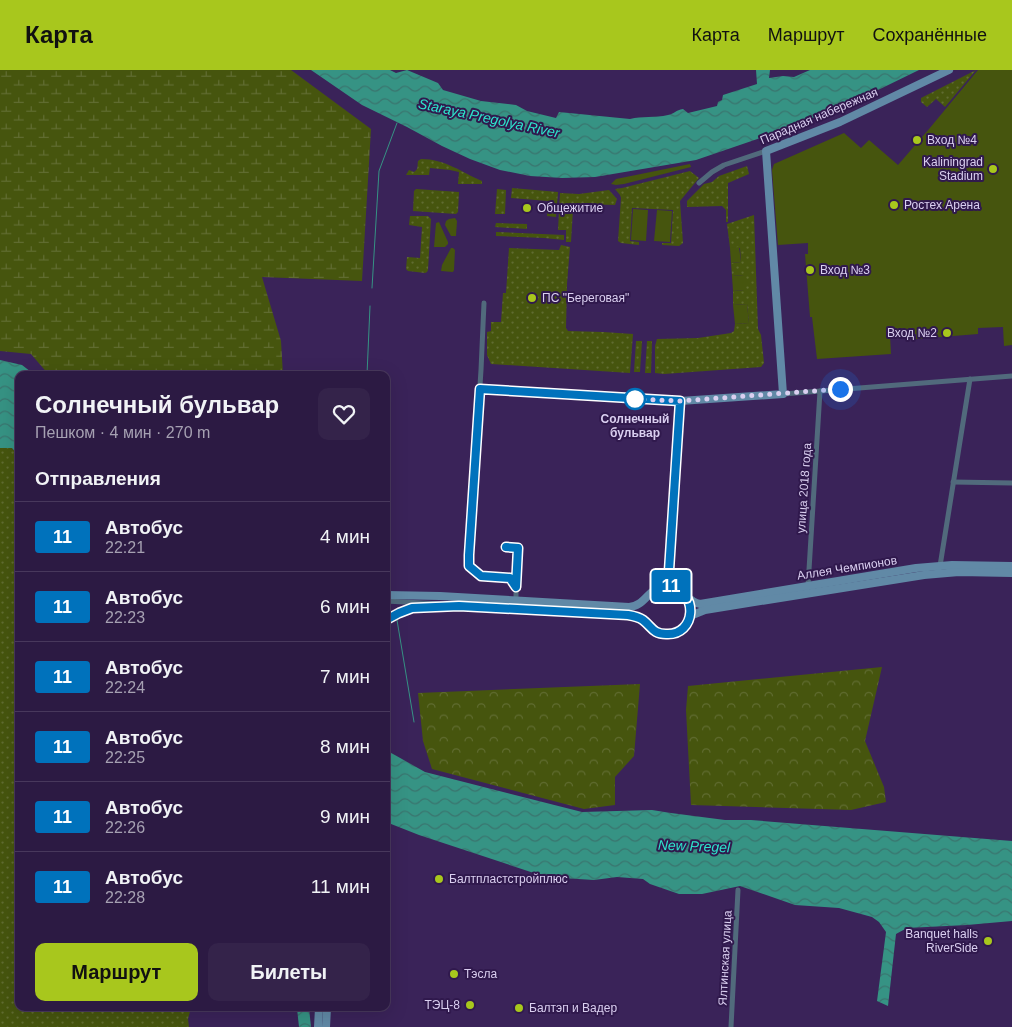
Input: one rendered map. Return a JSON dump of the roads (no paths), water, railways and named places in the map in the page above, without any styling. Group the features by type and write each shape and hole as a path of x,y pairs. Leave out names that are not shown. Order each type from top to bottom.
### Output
{"main road":[{"name":"Парадная набережная","path":"766,151 840,122 949,70"},
{"path":"646,622 643,617 642,608 647,595 654,589 668,586 680,401 783,394 766,151"},
{"name":"Аллея Чемпионов","path":"668,586 678,588 694,603 700,604 916,568 1012,566"},
{"name":"Аллея Чемпионов","path":"390,618 412,608 459,606 628,615 646,622 660,634 670,634 683,628 690,616 705,610 917,576 959,572 1012,573"},
{"path":"390,596 440,596 629,607 639,604 645,599"},
{"path":"688,598 691,607 690,616"},
{"path":"318,1027 320,1011"},
{"path":"326,1027 327,1011"}],"street":[{"name":"Парадная набережная","path":"699,183 724,165 766,151"},
{"path":"484,303 469,566 481,576 510,578 516,587 516,601"},
{"path":"783,394 1012,376"},
{"path":"940,566 970,379"},
{"path":"480,389 680,401"},
{"name":"улица 2018 года","path":"808,586 820,391"},
{"path":"953,482 1012,483"},
{"path":"390,601 459,606"},
{"name":"Ялтинская улица","path":"731,1027 738,890"}],"water":[{"name":"Staraya Pregolya River","path":"311,70 390,70 396,73 407,70 438,83 443,90 481,101 516,105 527,111 556,118 559,112 630,119 668,115 683,109 688,113 717,106 718,102 722,100 723,95 757,84 756,70 770,70 769,78 794,77 810,70 919,70 878,90 787,129 696,160 595,177 562,178 530,176 500,170 470,159 362,105"},
{"path":"0,360 22,365 30,371 15,371 15,451 12,448 0,448"},
{"name":"New Pregel","path":"390,752 425,772 582,812 652,810 725,820 751,820 1012,841 1012,921 907,928 896,934 888,1006 877,1001 886,932 879,922 872,917 839,908 795,905 740,886 702,894 679,894 650,884 643,879 617,877 594,880 546,877 390,824"},
{"path":"297,1011 309,1011 311,1027 299,1027"}],"waterway":[{"path":"372,288 379,171 397,123"},
{"path":"367,371 370,306"},
{"path":"397,620 414,722"}],"place":[{"name":"Вход №4","path":"917,140"},
{"name":"Kaliningrad Stadium","path":"993,169"},
{"name":"Ростех Арена","path":"894,205"},
{"name":"Общежитие","path":"527,208"},
{"name":"Вход №3","path":"810,270"},
{"name":"ПС \"Береговая\"","path":"532,298"},
{"name":"Вход №2","path":"947,333"},
{"name":"Солнечный бульвар","path":"635,399"},
{"name":"Балтпластстройплюс","path":"439,879"},
{"name":"Banquet halls RiverSide","path":"988,941"},
{"name":"Тэсла","path":"454,974"},
{"name":"ТЭЦ-8","path":"470,1005"},
{"name":"Балтэп и Вадер","path":"519,1008"}]}
